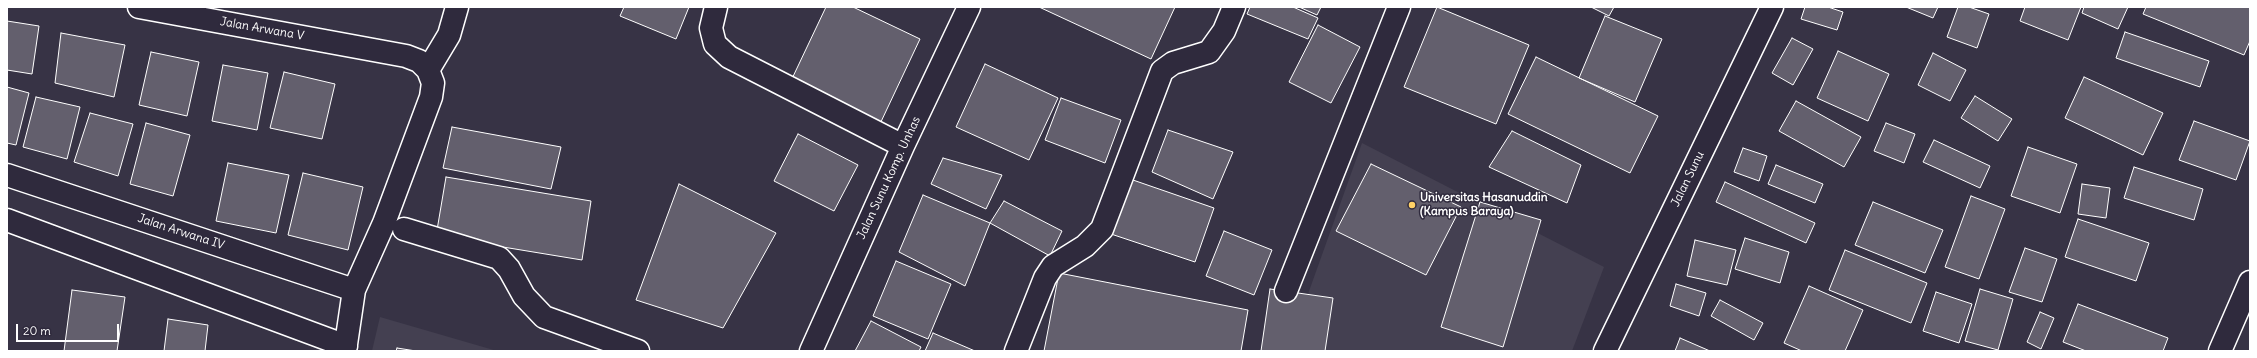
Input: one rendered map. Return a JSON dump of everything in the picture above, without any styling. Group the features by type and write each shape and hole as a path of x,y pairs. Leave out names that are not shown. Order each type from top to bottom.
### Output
{"street":[{"name":"Jalan Arwana V","path":"139,7 406,56 419,61 428,70"},
{"path":"7,220 345,348 354,290 384,223 431,97 433,83 428,70 449,35 457,7"},
{"path":"716,7 710,28 714,44 729,57 903,146"},
{"name":"Jalan Sunu Komp. Unhas","path":"811,351 903,146 970,7"},
{"path":"1016,351 1045,278 1053,266 1085,246 1102,229 1162,71 1173,63 1209,52 1224,31 1234,7"},
{"path":"1286,290 1399,7"},
{"name":"Jalan Sunu","path":"1605,351 1772,7"},
{"name":"Jalan Arwana IV","path":"7,175 354,290"},
{"path":"404,229 499,258 509,270 524,296 544,317 638,351"},
{"path":"2220,351 2245,310 2250,282"}],"shaded area":[{"name":"Universitas Hasanuddin (Kampus Baraya)","path":"1362,143 1604,267 1572,351 1303,351 1308,294"},
{"path":"380,317 497,351 372,351"}],"building":[{"path":"624,7 689,7 676,39 620,16"},
{"path":"826,7 853,7 920,39 879,126 789,85"},
{"path":"1039,7 1175,7 1151,59"},
{"path":"1250,7 1293,7 1318,18 1308,39 1247,14"},
{"path":"1299,7 1321,7 1317,15"},
{"path":"1437,7 1529,45 1496,124 1404,87"},
{"path":"1591,7 1614,7 1609,16"},
{"path":"1805,7 1828,7 1843,12 1837,30 1801,19"},
{"path":"1906,7 1938,7 1933,18"},
{"path":"1958,7 1969,7 1989,14 1977,48 1947,37"},
{"path":"2025,7 2081,7 2068,40 2020,21"},
{"path":"2084,7 2128,7 2118,29 2082,13"},
{"path":"2146,7 2250,7 2250,41 2244,55 2143,14"},
{"path":"1605,16 1662,39 1635,102 1579,78"},
{"path":"7,21 39,26 32,74 7,70"},
{"path":"1318,25 1360,47 1331,103 1289,82"},
{"path":"2125,32 2209,61 2200,87 2116,58"},
{"path":"61,33 125,45 114,97 55,83"},
{"path":"1792,38 1813,49 1793,85 1772,73"},
{"path":"1838,51 1889,74 1868,121 1817,98"},
{"path":"151,52 199,62 187,116 139,105"},
{"path":"1933,53 1966,70 1950,101 1918,85"},
{"path":"1536,57 1658,116 1630,173 1508,114"},
{"path":"985,64 1058,98 1029,160 956,127"},
{"path":"223,65 268,73 257,130 212,121"},
{"path":"284,72 335,84 322,139 270,128"},
{"path":"2084,77 2163,113 2143,155 2065,118"},
{"path":"7,87 29,93 16,145 7,143"},
{"path":"1975,96 2012,119 1998,141 1961,118"},
{"path":"36,97 80,107 67,159 23,147"},
{"path":"1061,98 1121,120 1105,163 1045,140"},
{"path":"1796,101 1861,137 1844,167 1779,131"},
{"path":"90,113 133,124 118,176 74,162"},
{"path":"2194,121 2250,141 2236,180 2179,160"},
{"path":"146,123 190,135 173,196 130,184"},
{"path":"1886,123 1915,134 1904,163 1874,151"},
{"path":"452,127 561,147 551,189 443,168"},
{"path":"1168,130 1233,152 1213,199 1152,172"},
{"path":"1512,131 1581,165 1567,203 1489,167"},
{"path":"798,134 858,165 834,211 774,181"},
{"path":"1934,140 1990,166 1980,188 1923,162"},
{"path":"2028,147 2077,164 2060,213 2011,196"},
{"path":"1743,148 1767,156 1759,181 1734,172"},
{"path":"943,158 1002,175 986,209 931,184"},
{"path":"228,163 289,175 276,233 216,221"},
{"path":"1371,164 1461,207 1426,275 1336,231"},
{"path":"1776,165 1823,184 1815,203 1768,184"},
{"path":"2134,167 2203,189 2194,220 2124,198"},
{"path":"303,173 363,187 348,250 288,235"},
{"path":"446,177 591,201 582,260 436,236"},
{"path":"1130,179 1214,208 1195,262 1111,234"},
{"path":"1725,182 1815,223 1806,243 1716,202"},
{"path":"679,184 776,233 723,328 636,300"},
{"path":"2082,184 2110,188 2106,218 2078,214"},
{"path":"923,195 990,223 965,286 899,252"},
{"path":"1971,196 2005,209 1979,279 1945,267"},
{"path":"1004,201 1062,231 1050,256 990,223"},
{"path":"1480,202 1541,220 1503,347 1441,327"},
{"path":"1873,202 1943,230 1925,273 1855,245"},
{"path":"2078,219 2149,243 2136,281 2065,257"},
{"path":"1224,231 1272,250 1254,295 1206,276"},
{"path":"1745,238 1789,252 1780,283 1735,269"},
{"path":"1695,240 1736,250 1727,285 1687,276"},
{"path":"2025,248 2057,259 2042,302 2009,292"},
{"path":"1845,250 1927,283 1911,323 1829,290"},
{"path":"896,261 951,284 928,339 873,316"},
{"path":"1059,273 1248,310 1241,351 1044,351"},
{"path":"1676,284 1706,293 1699,316 1670,306"},
{"path":"1809,286 1863,310 1845,351 1802,351 1784,343"},
{"path":"1270,289 1333,298 1325,351 1261,351"},
{"path":"1980,289 2013,299 1998,350 1965,341"},
{"path":"72,290 125,297 117,351 64,351"},
{"path":"1936,292 1972,304 1959,343 1923,331"},
{"path":"1720,300 1763,323 1754,340 1711,316"},
{"path":"2078,304 2168,338 2163,351 2086,351 2063,342"},
{"path":"2040,312 2054,318 2041,349 2027,342"},
{"path":"168,319 208,325 205,351 164,351"},
{"path":"871,321 921,347 919,351 855,351"},
{"path":"933,333 975,351 925,351"},
{"path":"1680,338 1710,351 1675,351"},
{"path":"397,348 416,351 396,351"}],"place":[{"name":"Universitas Hasanuddin (Kampus Baraya)","path":"1412,205"}]}
